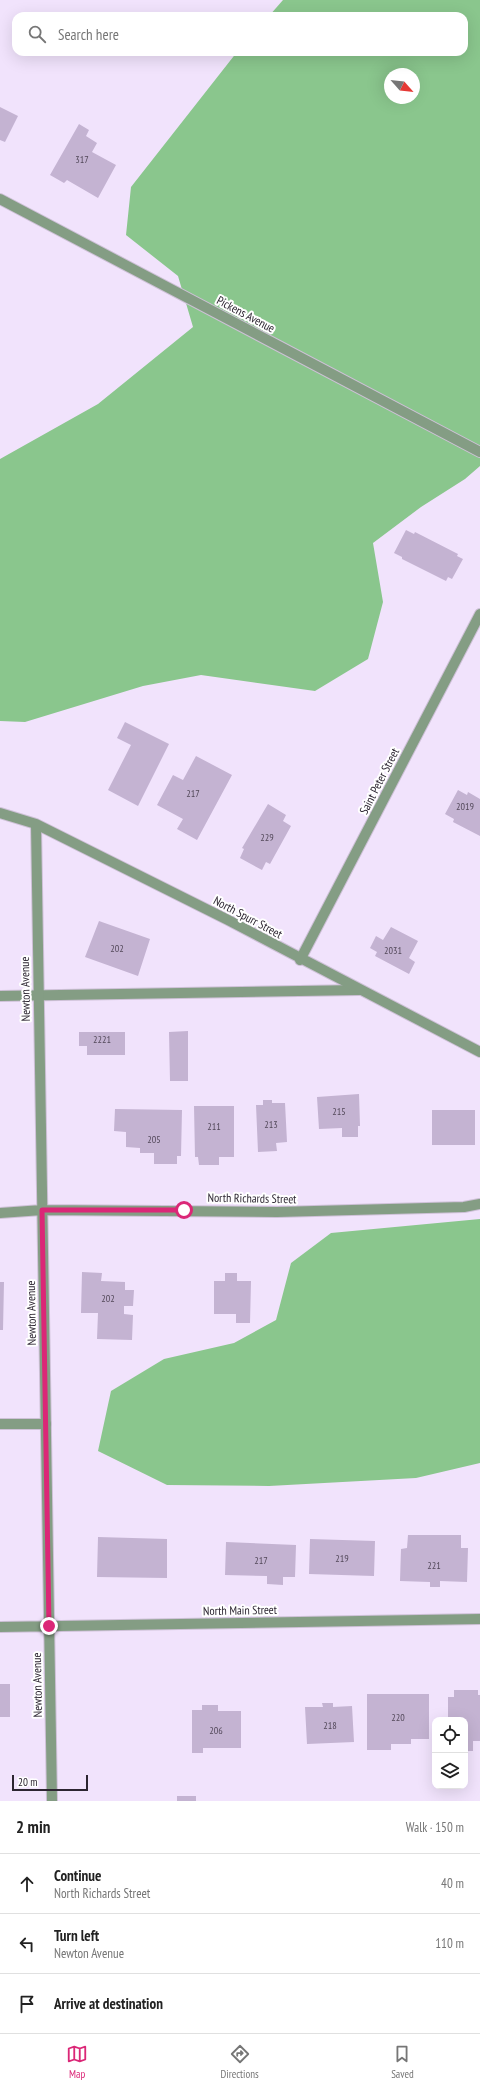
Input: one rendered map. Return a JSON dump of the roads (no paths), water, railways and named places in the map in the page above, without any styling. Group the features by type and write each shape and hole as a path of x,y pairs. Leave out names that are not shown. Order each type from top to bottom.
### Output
{"street":[{"name":"Pickens Avenue","path":"0,199 480,452"},
{"name":"Saint Peter Street","path":"300,960 480,614"},
{"name":"North Spurr Street","path":"0,813 36,824 228,920 300,960 480,1052"},
{"name":"Newton Avenue","path":"36,824 52,1801"},
{"path":"0,996 359,990"},
{"name":"North Richards Street","path":"0,1213 42,1210 285,1212 464,1208 480,1204"},
{"path":"0,1424 46,1424"},
{"name":"North Main Street","path":"0,1627 480,1619"}]}
